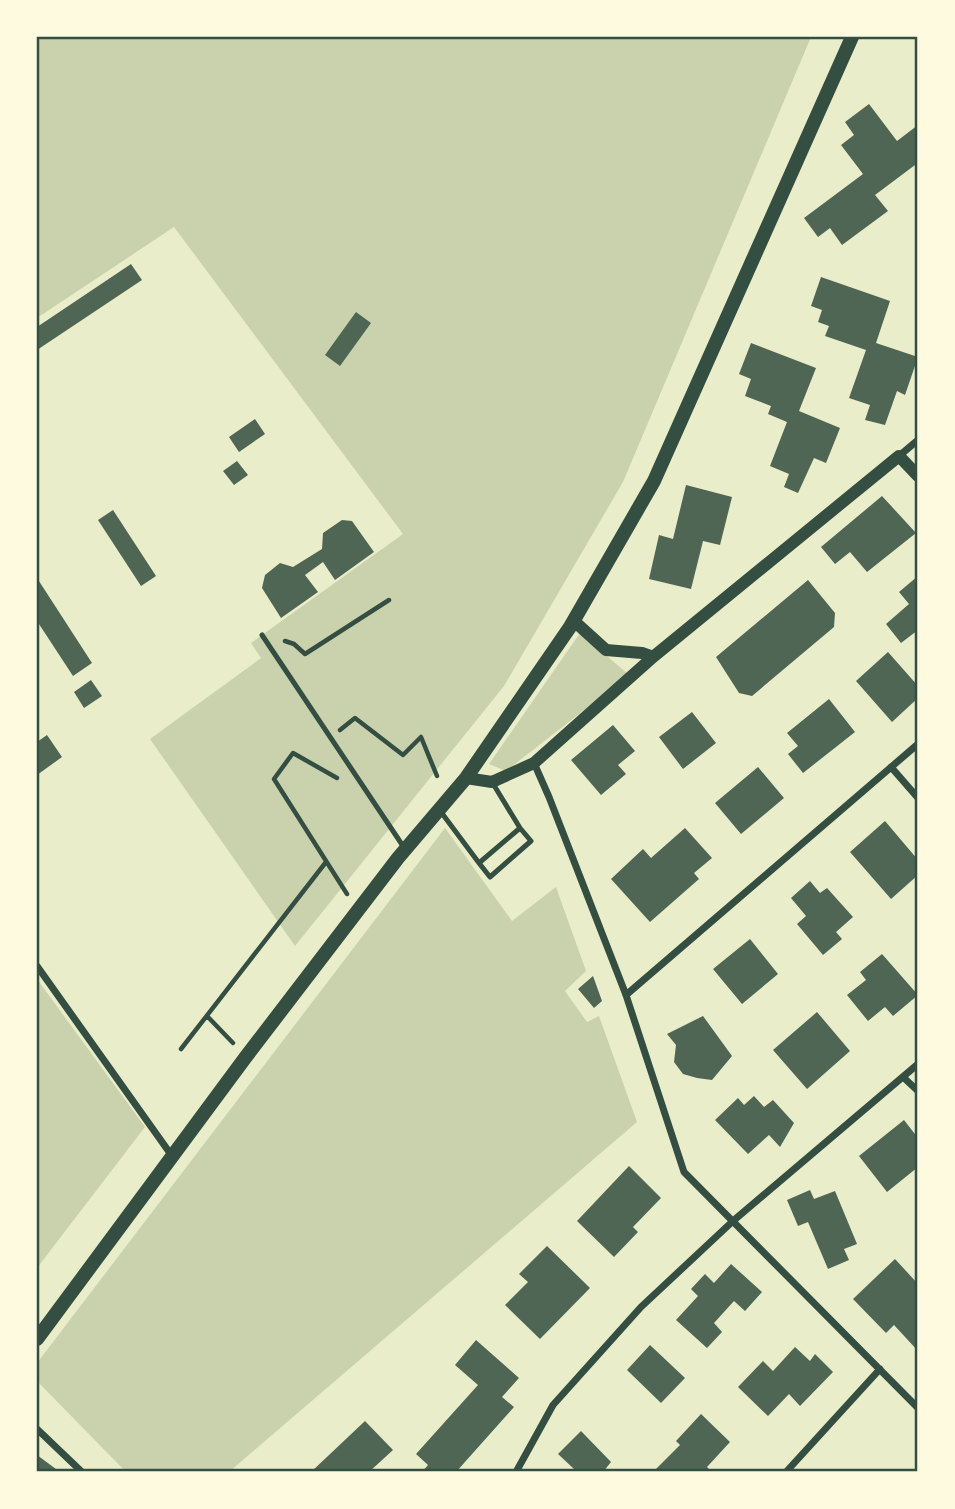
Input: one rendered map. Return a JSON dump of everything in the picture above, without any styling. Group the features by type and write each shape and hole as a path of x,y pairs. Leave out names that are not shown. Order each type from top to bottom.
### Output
{"main road":[{"path":"37,1339 245,1058 405,849 466,778 574,621 654,481 852,37"}],"street":[{"path":"466,778 492,782 534,763 653,657 918,440"},
{"path":"899,456 918,476"},
{"path":"574,621 606,650 642,653 653,657"},
{"path":"626,995 918,744"},
{"path":"534,763 626,995 684,1172 918,1408"},
{"path":"891,767 918,798"},
{"path":"37,966 172,1156"},
{"path":"516,1472 553,1405 641,1307 733,1221 918,1064"},
{"path":"902,1077 918,1091"},
{"path":"786,1472 880,1369"},
{"path":"37,1429 82,1472"}],"lane":[{"path":"262,635 405,849"},
{"path":"439,810 490,877 531,841 492,782"},
{"path":"479,863 520,828"}],"path":[{"path":"262,635 294,644 305,654 389,600"},
{"path":"331,737 355,718 403,754 421,737 437,776"},
{"path":"343,888 274,779 293,753 349,784 357,775"},
{"path":"181,1049 326,862"},
{"path":"207,1016 233,1043"}],"green space":[{"path":"37,37 811,37 623,482 504,686 295,946 150,739 261,658 251,643 403,534 174,227 37,318"},
{"path":"580,633 629,675 506,771 489,764"},
{"path":"445,828 512,921 556,887 586,971 565,991 587,1022 599,1016 637,1122 229,1472 126,1472 37,1381 37,1363"},
{"path":"37,979 145,1127 37,1268"}],"building":[{"path":"869,104 897,141 918,125 918,170 915,165 875,195 888,211 842,245 830,228 818,237 804,218 863,174 841,145 854,135 845,122"},
{"path":"131,264 142,280 37,350 37,327"},
{"path":"821,277 890,301 876,343 918,357 905,395 897,391 885,425 865,420 870,405 849,398 866,350 825,336 829,326 818,322 822,310 811,306"},
{"path":"356,312 371,323 340,366 325,355"},
{"path":"751,343 816,368 799,411 840,428 826,463 814,458 798,493 784,487 789,474 770,466 787,422 768,414 771,406 745,396 751,379 739,374"},
{"path":"255,419 265,434 239,452 229,437"},
{"path":"237,461 248,475 234,485 223,471"},
{"path":"686,485 732,497 720,545 703,541 691,589 649,579 659,535 673,539"},
{"path":"882,496 916,533 867,572 850,552 835,564 821,547"},
{"path":"113,510 156,576 141,586 98,520"},
{"path":"342,520 352,521 374,552 335,580 323,562 305,575 318,592 281,618 262,588 265,575 280,563 293,567 322,549 323,533"},
{"path":"918,576 918,630 901,643 886,624 909,604 899,592"},
{"path":"37,578 92,663 73,676 37,621"},
{"path":"808,580 835,613 834,627 752,696 739,693 716,657"},
{"path":"888,652 918,686 918,698 892,722 856,681"},
{"path":"91,680 102,696 84,708 74,692"},
{"path":"829,699 855,732 803,773 788,754 798,746 787,733"},
{"path":"692,712 716,743 683,769 659,737"},
{"path":"613,725 635,751 618,765 626,774 601,795 571,760"},
{"path":"47,735 62,757 37,775 37,742"},
{"path":"758,767 784,798 741,834 715,803"},
{"path":"885,821 918,860 918,875 891,899 850,852"},
{"path":"685,828 712,858 694,873 699,879 650,922 611,879 643,849 651,858"},
{"path":"810,881 820,893 827,888 853,917 836,932 842,939 823,955 797,924 806,916 791,898"},
{"path":"750,939 778,974 742,1004 713,969"},
{"path":"882,954 918,995 893,1016 885,1007 868,1021 847,995 866,980 860,972"},
{"path":"593,976 602,1001 594,1008 578,989"},
{"path":"817,1012 850,1051 807,1089 773,1050"},
{"path":"703,1016 732,1056 712,1080 683,1074 674,1062 676,1045 667,1034"},
{"path":"754,1096 764,1107 773,1100 794,1123 780,1147 769,1135 748,1154 715,1120 738,1098 744,1105"},
{"path":"904,1120 918,1138 918,1167 887,1192 859,1156"},
{"path":"629,1166 661,1198 633,1227 638,1232 614,1257 577,1221"},
{"path":"810,1190 814,1199 835,1191 857,1244 844,1249 849,1260 828,1269 808,1222 798,1226 787,1200"},
{"path":"547,1246 590,1288 540,1339 505,1305 528,1282 519,1274"},
{"path":"895,1259 918,1284 918,1351 894,1325 886,1333 853,1299"},
{"path":"731,1264 762,1292 745,1311 734,1301 714,1323 722,1332 707,1348 676,1320 698,1296 691,1289 705,1274 714,1283"},
{"path":"476,1340 519,1378 502,1397 514,1407 456,1472 422,1472 428,1465 416,1454 478,1385 455,1365"},
{"path":"650,1345 685,1378 661,1403 627,1370"},
{"path":"795,1347 810,1361 815,1354 833,1372 800,1406 789,1394 768,1416 738,1387 763,1361 773,1371"},
{"path":"701,1414 730,1442 707,1467 712,1472 659,1472 656,1469 680,1445 676,1441"},
{"path":"365,1421 393,1450 369,1472 311,1472"},
{"path":"581,1431 611,1462 603,1472 571,1472 574,1469 558,1454"},
{"path":"37,1455 60,1472 37,1472"}]}
